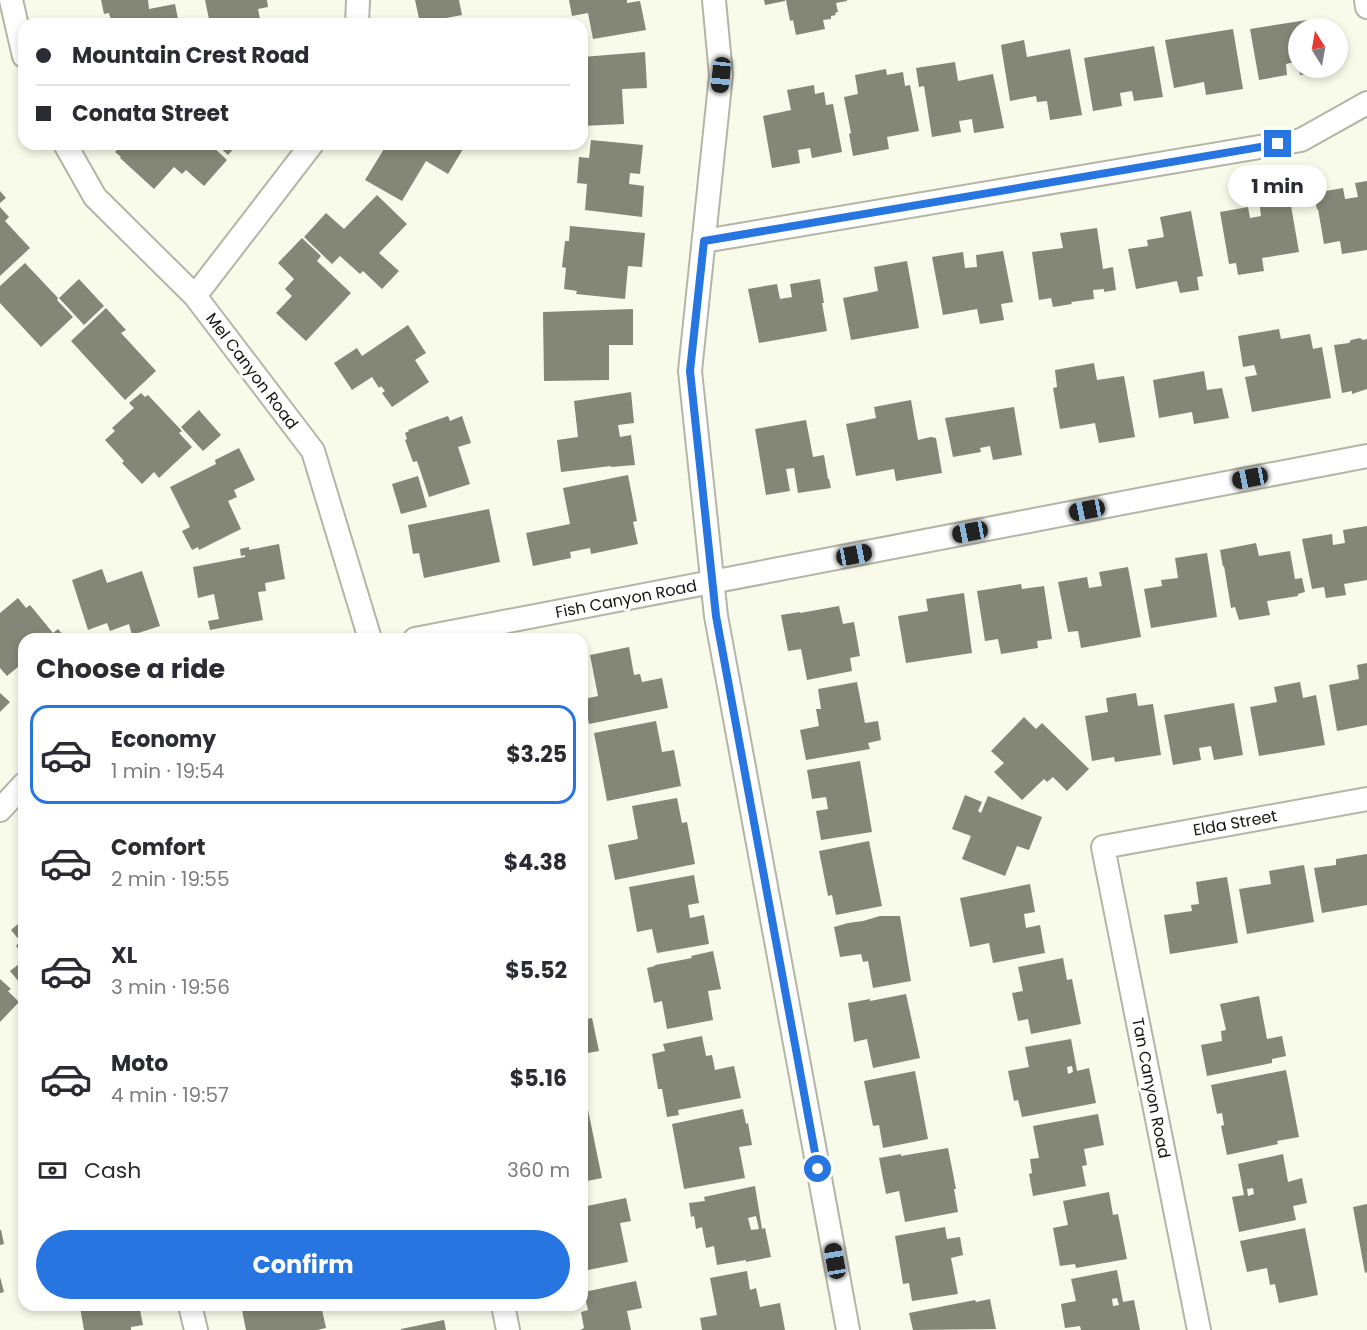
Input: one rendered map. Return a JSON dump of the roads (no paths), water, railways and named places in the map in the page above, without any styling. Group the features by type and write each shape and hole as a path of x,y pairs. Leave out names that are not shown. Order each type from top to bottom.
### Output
{"street":[{"path":"11,0 18,30"},
{"path":"357,18 358,0"},
{"path":"714,0 721,75 690,371 716,616 848,1330"},
{"path":"1366,0 1367,7"},
{"path":"704,241 1301,140 1367,103"},
{"name":"Mel Canyon Road","path":"68,150 95,197 195,296 313,451 368,633"},
{"path":"195,296 307,150"},
{"name":"Fish Canyon Road","path":"446,633 1367,456"},
{"path":"0,810 18,790"},
{"name":"Elda Street","path":"1103,847 1367,799"},
{"name":"Tan Canyon Road","path":"1103,847 1199,1330"},
{"path":"191,1311 195,1330"},
{"path":"504,1311 508,1330"}]}
